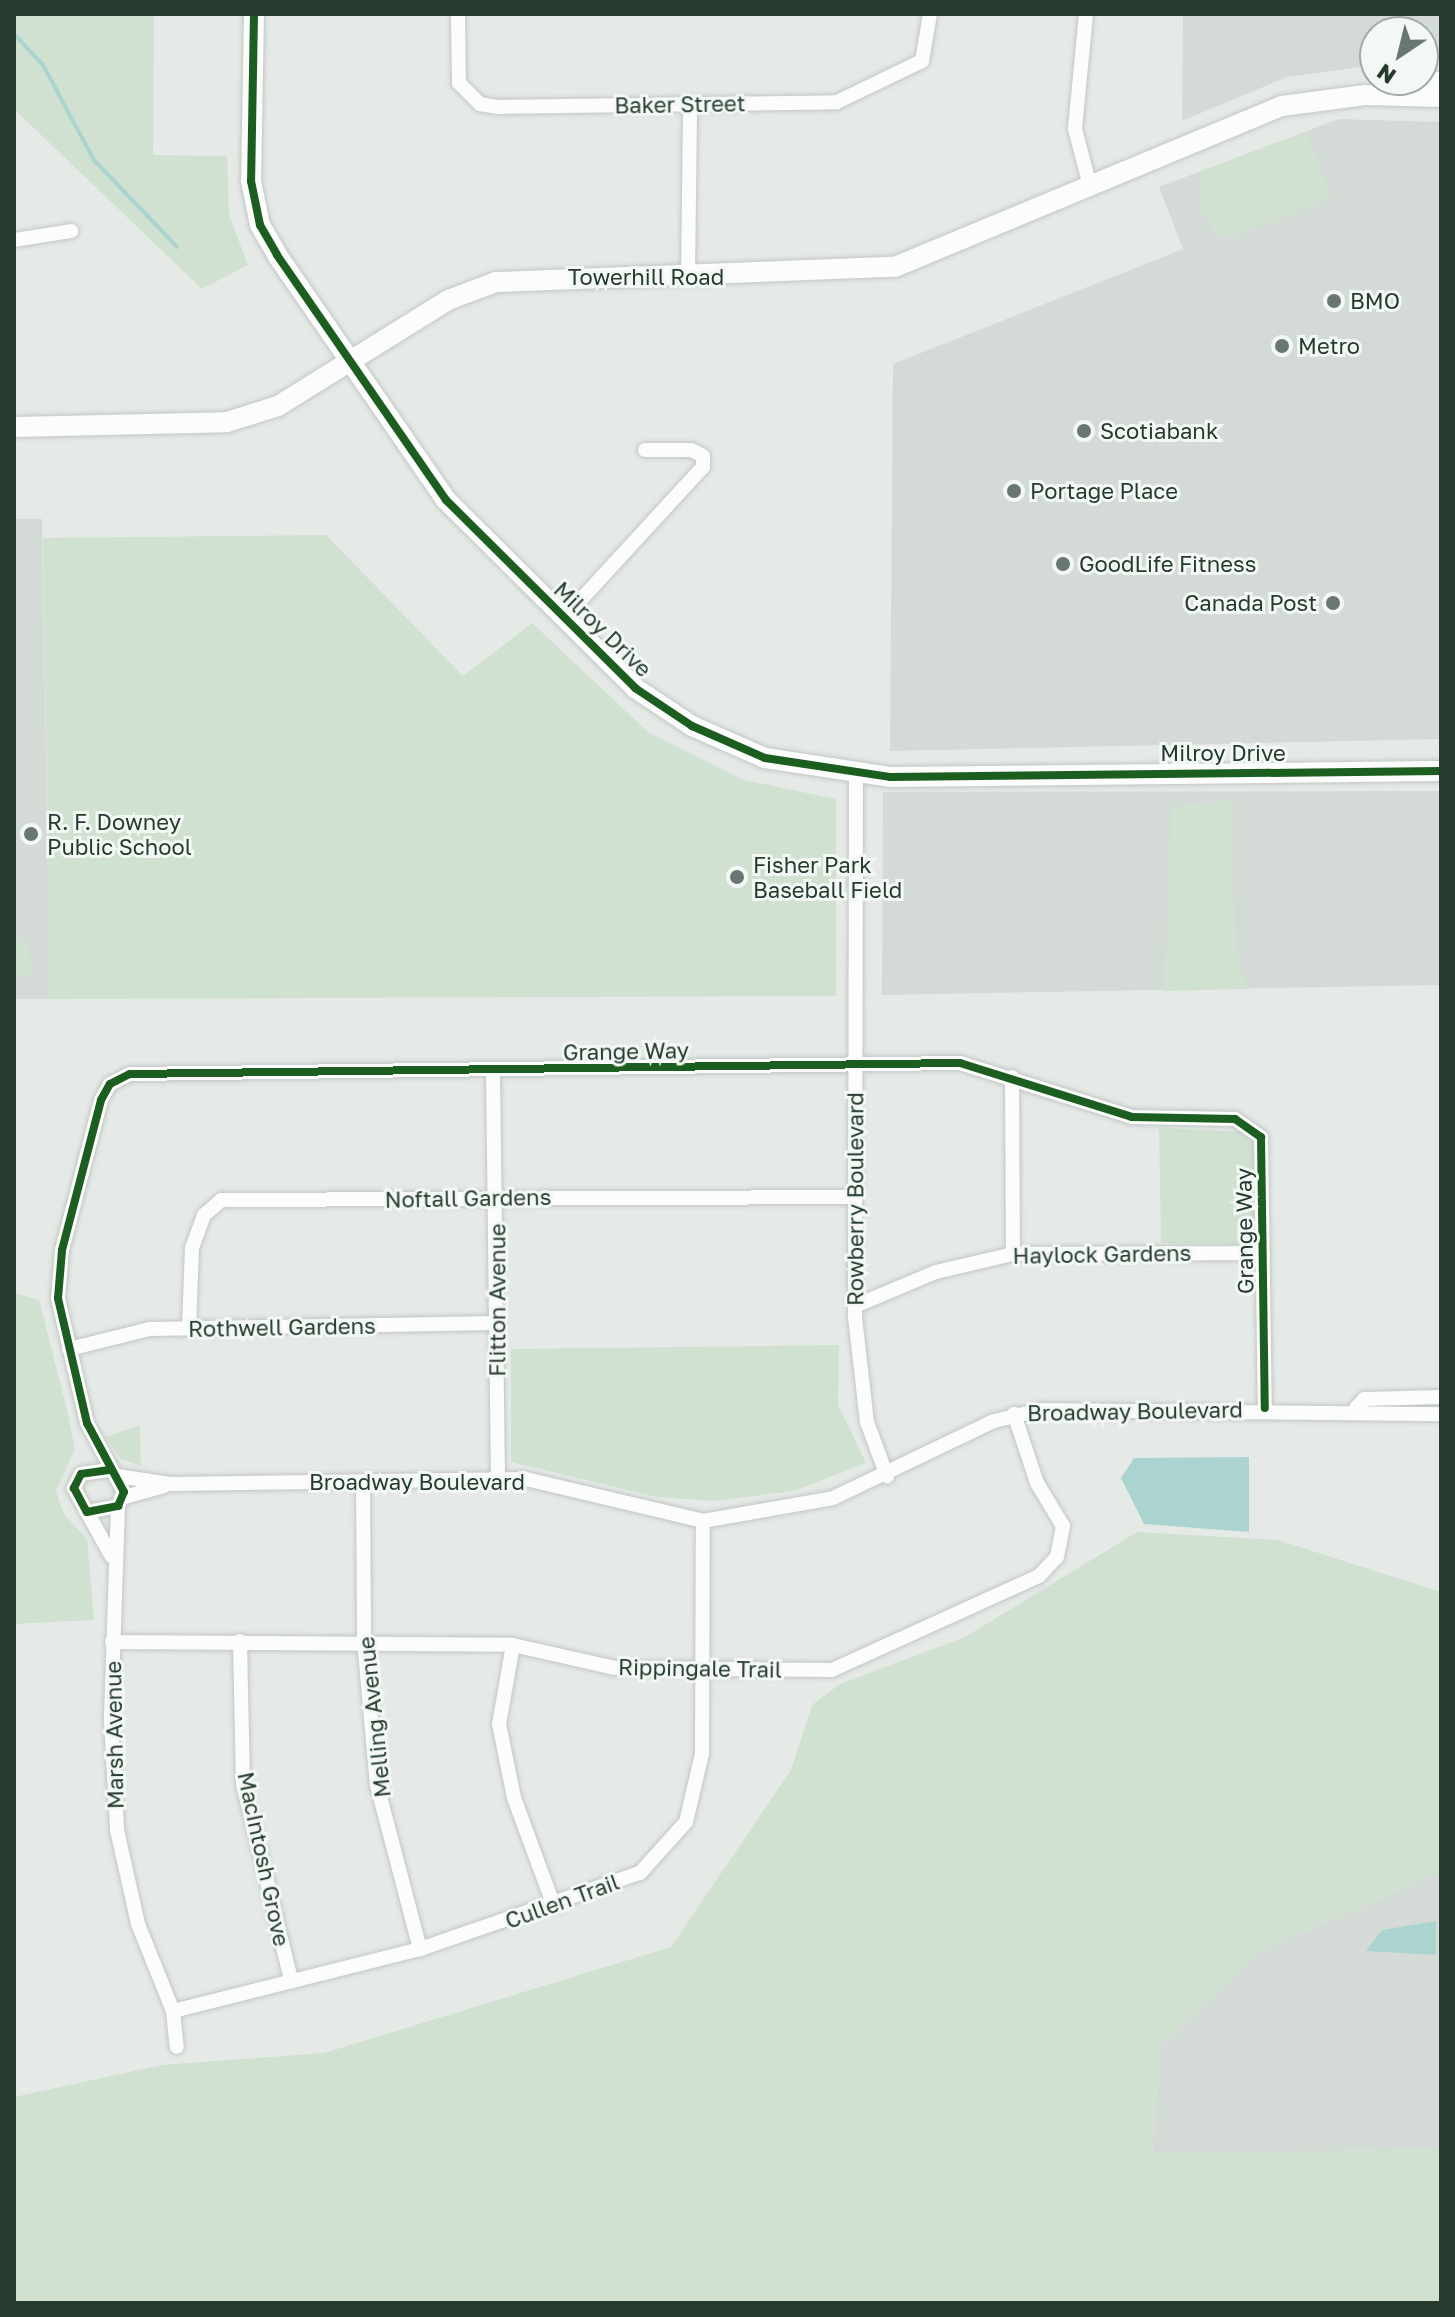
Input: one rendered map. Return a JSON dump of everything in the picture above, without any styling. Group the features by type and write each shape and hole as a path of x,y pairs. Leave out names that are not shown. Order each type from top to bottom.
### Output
{"street":[{"name":"Milroy Drive","path":"254,14 251,181 258,216 350,364 446,500 635,688 692,726 765,758 856,774 1441,771"},
{"name":"Baker Street","path":"458,14 459,83 480,104 837,102 922,61 930,14"},
{"path":"1086,14 1075,129 1090,186"},
{"name":"Towerhill Road","path":"1282,106 1299,91 1359,83"},
{"name":"Towerhill Road","path":"14,427 227,422 278,406 350,364 448,300 496,282 895,267 1282,106 1365,95 1441,97"},
{"path":"688,277 690,103"},
{"path":"14,240 71,231"},
{"path":"565,617 703,467 703,456 691,450 645,450"},
{"name":"Rowberry Boulevard","path":"856,774 855,1306 858,1375 887,1476"},
{"name":"Grange Way","path":"120,1502 113,1473 91,1431 58,1298 62,1250 101,1100 117,1078 960,1063 1132,1117 1235,1119 1251,1127 1261,1137 1265,1408"},
{"name":"Flitton Avenue","path":"493,1072 497,1196 498,1479"},
{"path":"1012,1077 1013,1254"},
{"name":"Noftall Gardens","path":"189,1329 195,1237 221,1200 497,1196 855,1197"},
{"name":"Haylock Gardens","path":"855,1306 936,1272 1013,1254 1263,1253"},
{"name":"Rothwell Gardens","path":"69,1349 150,1329 498,1323"},
{"name":"Broadway Boulevard","path":"1356,1408 1364,1399 1441,1397"},
{"name":"Broadway Boulevard","path":"81,1474 113,1473 172,1484 526,1479 703,1521 765,1515 887,1476 1014,1414 1356,1408 1441,1414"},
{"name":"Rippingale Trail","path":"112,1642 364,1640 513,1645 615,1668 705,1672 832,1670 1039,1576 1057,1557 1063,1526 1037,1483 1014,1414"},
{"name":"Grange Way","path":"81,1474 91,1431"},
{"name":"Marsh Avenue","path":"81,1474 74,1488 112,1558"},
{"name":"Melling Avenue","path":"363,1481 364,1640 377,1785 420,1949"},
{"name":"Broadway Boulevard","path":"87,1512 172,1484"},
{"name":"Marsh Avenue","path":"120,1502 112,1558 117,1830 138,1924 173,2011 177,2047"},
{"name":"Cullen Trail","path":"173,2011 420,1949 554,1906 640,1873 686,1822 702,1754 705,1672 703,1521"},
{"name":"MacIntosh Grove","path":"240,1641 243,1784 291,1979"},
{"path":"513,1645 499,1724 514,1798 554,1906"}],"shaded area":[{"path":"1183,14 1441,14 1441,62 1439,16 1359,16 1359,67 1287,77 1182,121"},
{"path":"1339,119 1441,122 1441,739 890,751 893,364 1183,249 1159,187"},
{"name":"R. F. Downey Public School","path":"14,519 42,519 50,999 14,999"},
{"path":"1441,791 1441,985 882,995 883,792"},
{"path":"1441,1872 1441,2149 1152,2154 1160,2046 1258,1952"}],"green space":[{"path":"14,14 154,14 153,155 227,156 229,215 248,265 202,289 14,109"},
{"path":"1306,132 1331,198 1231,238 1217,236 1201,210 1202,171"},
{"path":"326,535 463,676 532,623 648,732 744,780 836,799 836,996 50,999 43,538"},
{"path":"1233,801 1235,946 1247,989 1164,991 1172,806"},
{"path":"14,939 27,940 31,977 14,972"},
{"path":"1159,1128 1250,1132 1258,1149 1252,1244 1161,1243"},
{"path":"14,1293 39,1300 67,1410 75,1449 56,1491 63,1513 87,1539 94,1620 14,1624"},
{"path":"839,1345 838,1405 866,1463 794,1491 714,1501 657,1497 511,1462 511,1349"},
{"path":"140,1425 141,1466 121,1459 106,1437"},
{"path":"1137,1532 1278,1540 1441,1592 1441,1872 1258,1952 1160,2046 1152,2154 1441,2149 1441,2303 14,2303 14,2097 162,2065 324,2053 671,1947 791,1770 812,1705 840,1684 965,1637"}],"water":[{"path":"1249,1457 1249,1532 1144,1524 1121,1478 1134,1458"},
{"path":"1436,1921 1436,1955 1366,1951 1382,1930"}],"waterway":[{"path":"14,34 43,65 94,160 177,247"}],"cycle path":[{"path":"254,14 251,181 260,225 277,255 446,500 635,688 692,726 765,758 890,777 1441,771"},
{"path":"109,1470 81,1474 74,1488 87,1512 118,1506 124,1492 87,1423 58,1298 62,1250 101,1100 110,1084 130,1074 960,1063 1132,1117 1235,1119 1261,1137 1265,1408"}],"place":[{"name":"BMO","path":"1334,301"},
{"name":"Metro","path":"1282,346"},
{"name":"Scotiabank","path":"1084,431"},
{"name":"Portage Place","path":"1014,491"},
{"name":"GoodLife Fitness","path":"1063,564"},
{"name":"Canada Post","path":"1333,603"},
{"name":"R. F. Downey Public School","path":"31,834"},
{"name":"Fisher Park Baseball Field","path":"737,877"}]}
